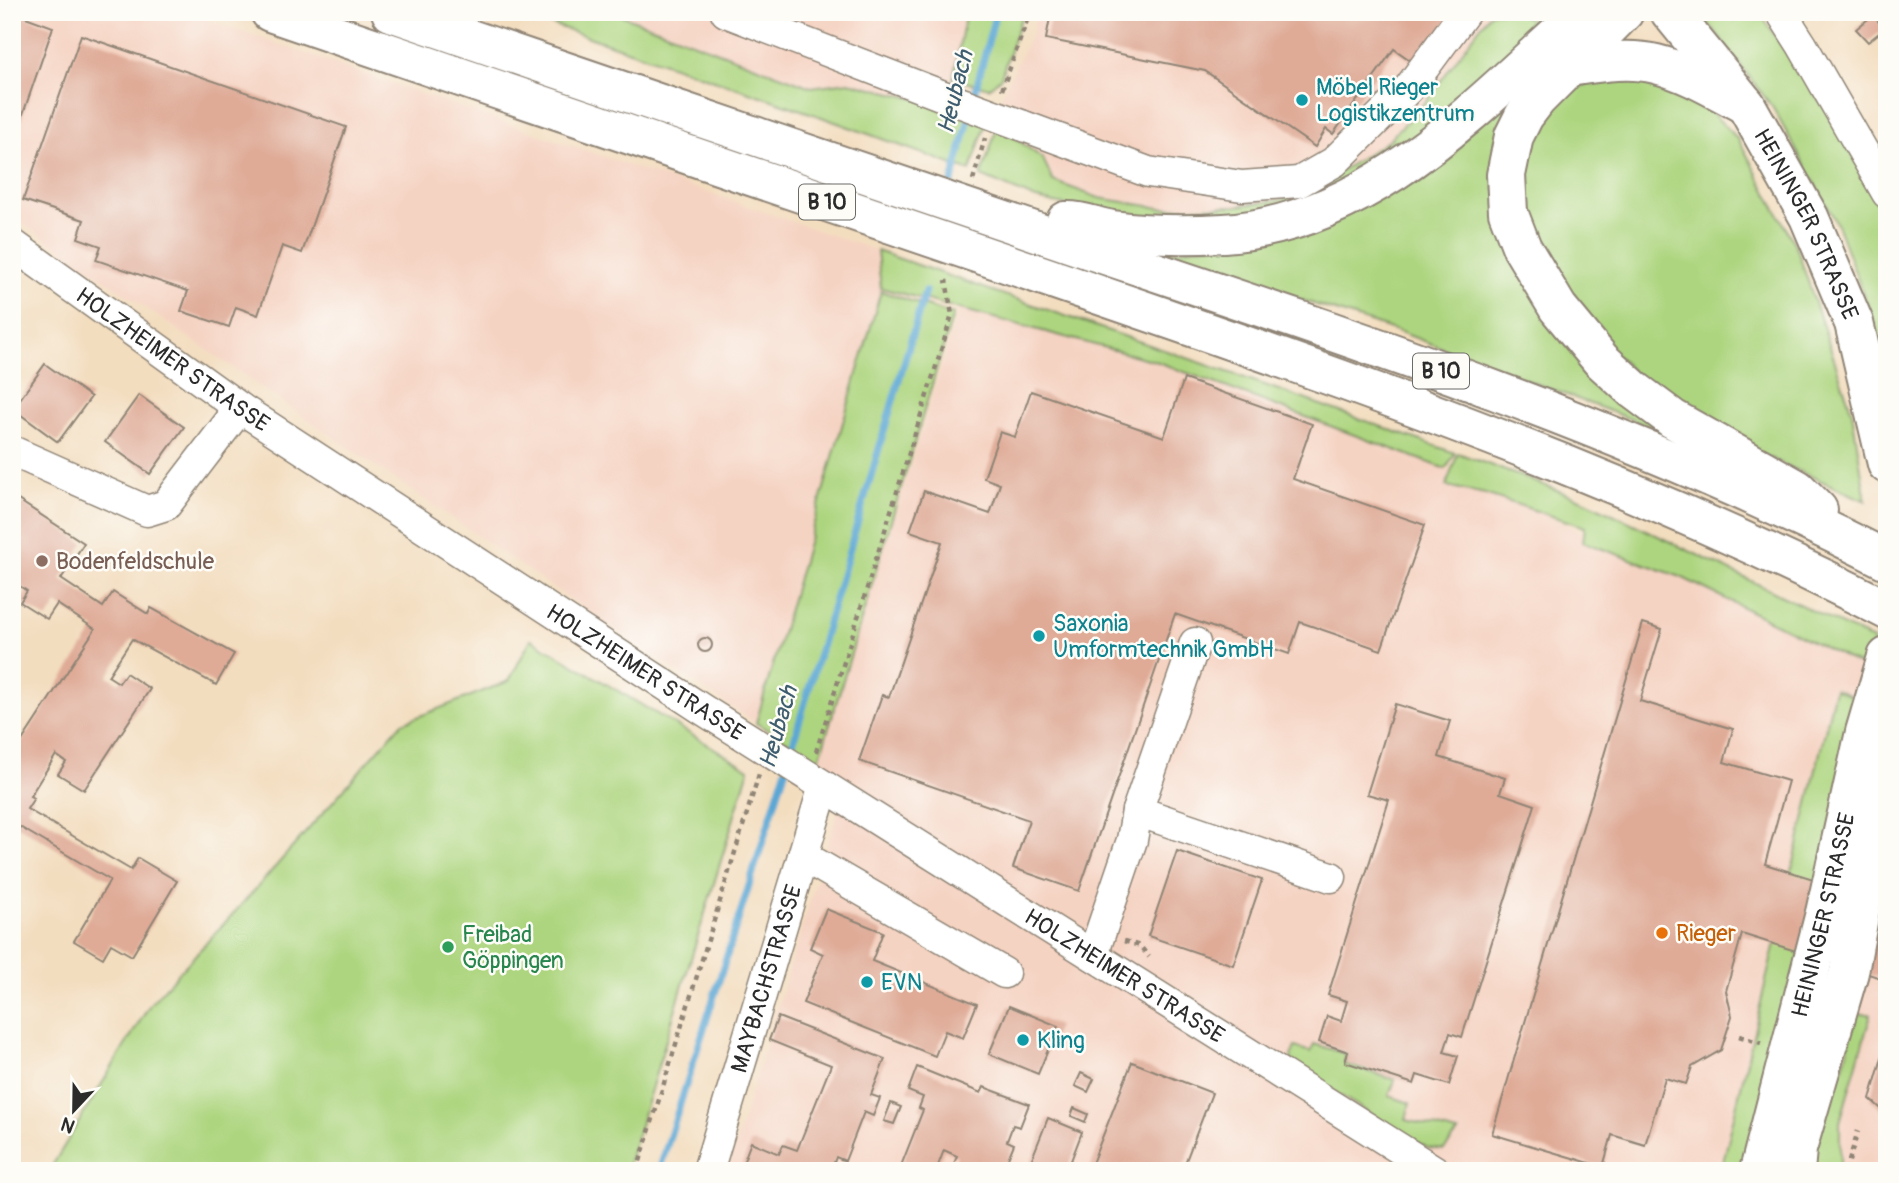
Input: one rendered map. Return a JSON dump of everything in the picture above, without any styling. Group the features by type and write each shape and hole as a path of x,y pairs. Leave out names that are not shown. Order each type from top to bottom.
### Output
{"main road":[{"name":"B 10","path":"270,12 1383,394 1585,471 1700,521 1887,610"},
{"name":"B 10","path":"391,12 1398,355 1703,474 1887,560"},
{"name":"B 10","path":"1023,228 1070,220 1112,230 1166,234 1226,233 1274,225 1329,209 1388,176 1445,134 1559,41 1582,12"},
{"path":"1624,12 1559,41 1537,99 1514,136 1506,175 1508,212 1522,248 1558,308 1601,360 1634,390 1673,419 1797,489 1849,541"},
{"name":"HEININGER STRASSE","path":"1670,12 1746,105 1809,216 1854,323 1887,464"},
{"path":"1559,41 1615,61 1655,64 1700,81 1746,105"},
{"name":"HEININGER STRASSE","path":"1759,1171 1825,913 1865,732 1887,657"},
{"name":"HEININGER STRASSE","path":"1794,1171 1797,1149 1849,972 1887,761"}],"street":[{"path":"726,12 1147,172 1242,186 1299,182 1334,162 1409,88 1465,12"},
{"path":"1781,12 1887,193"},
{"name":"HOLZHEIMER STRASSE","path":"12,244 240,408 766,750 1435,1171"},
{"path":"12,451 147,511 166,505 240,408"},
{"path":"1093,955 1132,840 1137,811 1195,643"},
{"name":"MAYBACHSTRASSE","path":"708,1171 803,856 816,781"},
{"path":"1137,811 1331,877"},
{"path":"803,856 1004,973"}],"path":[{"path":"816,781 952,315 946,280"},
{"path":"637,1171 766,750"},
{"path":"1846,1171 1858,1131"}],"shaded area":[{"path":"12,12 184,12 877,251 881,291 756,723 625,637 12,216"},
{"path":"613,12 966,12 948,107 849,82 811,87"},
{"path":"1037,12 1491,12 1426,101 1389,140 1314,188 1280,200 1238,206 1161,208 1099,198 1053,181 1043,159 998,125 1003,92 1032,33"},
{"path":"959,309 1155,361 1446,469 1747,609 1887,678 1887,1171 727,1171 836,817 849,787 819,760"}],"green space":[{"path":"516,12 613,12 811,87 849,82 948,107 987,121 970,171"},
{"path":"966,12 1023,12 1001,77 989,88 953,79"},
{"path":"1491,12 1515,12 1532,20 1524,40 1421,134 1354,183 1251,220 1120,217 1036,199 981,176 998,125 1043,159 1053,181 1099,198 1161,208 1237,206 1280,200 1314,188 1389,140 1426,101"},
{"path":"1700,12 1759,12 1845,138 1887,225 1887,364 1882,343 1836,222 1773,108"},
{"path":"1564,44 1495,189 1670,434 1400,332 1158,253 1285,234"},
{"path":"1598,77 1649,77 1698,99 1739,140 1797,249 1852,412 1866,501 1730,440 1651,390 1592,331 1529,238 1522,164 1538,119 1565,95"},
{"path":"877,251 1455,453 1446,469 1155,361 881,288"},
{"path":"881,291 953,315 819,760 756,723"},
{"path":"1458,453 1586,501 1873,640 1870,670 1681,577 1583,542 1585,527 1485,494 1446,486"},
{"name":"Freibad Göppingen","path":"531,639 749,769 626,1171 49,1171 151,1003 402,723 509,681"},
{"path":"1835,689 1865,702 1744,1171 1721,1171"},
{"path":"1857,1014 1871,1014 1840,1122 1840,1171 1811,1171 1824,1106 1843,1067"},
{"path":"1314,1044 1346,1054 1344,1064 1395,1080 1389,1096 1410,1103 1406,1120 1458,1133 1444,1150 1428,1148 1301,1072 1293,1064 1291,1056 1295,1047 1311,1052"}],"building":[{"path":"12,12 53,27 13,143 12,143"},
{"name":"Möbel Rieger Logistikzentrum","path":"1051,12 1458,12 1420,67 1394,49 1333,134 1326,129 1315,147 1205,71 1046,39"},
{"path":"1873,15 1884,29 1868,42 1856,29"},
{"path":"81,35 346,127 302,253 282,246 258,315 236,307 229,327 181,311 188,291 96,260 101,246 78,238 84,220 23,200"},
{"path":"45,364 91,397 58,442 13,409"},
{"name":"Saxonia Umformtechnik GmbH","path":"1184,379 1312,424 1293,479 1425,525 1381,650 1300,622 1289,654 1175,614 1079,891 1013,868 1029,820 859,761 882,695 889,697 942,542 910,531 924,491 990,514 1000,484 984,478 1000,432 1015,437 1031,391 1164,437"},
{"path":"139,395 184,427 150,474 105,442"},
{"path":"12,496 84,543 61,579 103,607 113,592 148,614 151,608 234,654 216,685 132,639 108,676 119,683 126,673 150,689 84,790 58,774 66,762 56,755 30,796 34,798 27,809 131,870 138,858 177,881 132,956 111,944 103,958 74,941 110,880 18,826 12,835 12,756 95,629 57,604 47,619 20,602 27,591 12,581"},
{"path":"1643,623 1662,629 1640,701 1733,729 1724,762 1788,781 1765,864 1887,902 1887,980 1742,934 1726,991 1732,1016 1721,1050 1692,1067 1686,1084 1665,1078 1645,1145 1612,1135 1603,1167 1492,1134"},
{"path":"702,638 708,638 712,645 708,652 702,652 698,648 698,642"},
{"path":"1395,704 1450,721 1439,757 1505,778 1500,793 1535,805 1462,1037 1450,1033 1444,1052 1458,1056 1449,1085 1417,1075 1414,1084 1345,1062 1348,1052 1319,1042 1327,1016 1341,1021 1347,1001 1328,995 1389,800 1367,794"},
{"path":"1177,851 1262,880 1233,965 1148,936"},
{"name":"EVN","path":"826,909 883,932 872,961 977,1004 963,1038 945,1031 935,1056 803,1003 823,954 810,948"},
{"name":"Kling","path":"1009,1006 1058,1026 1038,1074 989,1054"},
{"path":"778,1017 885,1059 871,1095 880,1098 873,1116 864,1112 845,1161 836,1157 831,1171 740,1171 751,1142 779,1154 783,1145 797,1150 831,1065 769,1040"},
{"path":"1887,1044 1887,1114 1870,1099"},
{"path":"1132,1062 1212,1093 1182,1171 1089,1171"},
{"path":"917,1067 981,1093 984,1087 1029,1104 1020,1127 1013,1125 1007,1141 1014,1144 1003,1171 951,1171 957,1156 944,1150 936,1171 899,1171 923,1110 919,1108 923,1097 908,1091"},
{"path":"1081,1073 1094,1079 1088,1092 1075,1086"},
{"path":"891,1103 901,1107 894,1124 884,1121"},
{"path":"1074,1108 1088,1114 1085,1122 1071,1116"},
{"path":"1048,1118 1082,1132 1067,1171 1027,1171"}],"waterway":[{"name":"Heubach","path":"973,100 996,12"},
{"name":"Heubach","path":"952,182 970,115"},
{"name":"Heubach","path":"789,757 925,291"},
{"name":"Heubach","path":"659,1171 786,768"}],"place":[{"name":"Möbel Rieger Logistikzentrum","path":"1302,100"},
{"name":"Bodenfeldschule","path":"42,561"},
{"name":"Saxonia Umformtechnik GmbH","path":"1039,636"},
{"name":"Rieger","path":"1662,933"},
{"name":"Freibad Göppingen","path":"448,947"},
{"name":"EVN","path":"867,982"},
{"name":"Kling","path":"1023,1040"}]}
